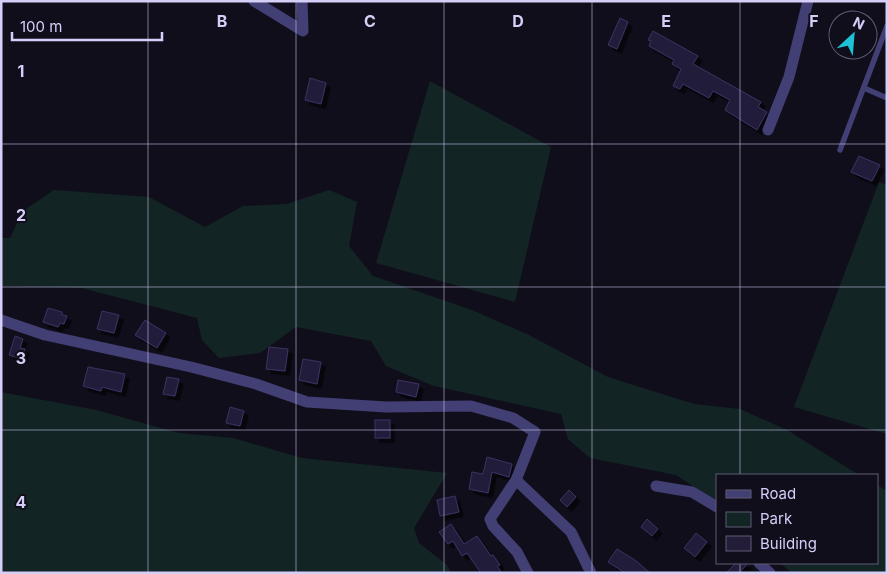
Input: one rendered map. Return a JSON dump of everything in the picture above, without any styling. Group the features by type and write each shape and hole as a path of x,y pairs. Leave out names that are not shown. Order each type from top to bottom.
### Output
{"street":[{"path":"254,1 304,31 299,3"},
{"path":"768,130 789,77 808,1"},
{"path":"1,320 45,335 256,384 307,402 386,407 471,406 513,418 535,432 516,480 490,520 493,526 517,552 528,573"},
{"path":"516,480 572,532 591,573"},
{"path":"656,486 692,492 716,506"},
{"path":"760,564 770,573"}],"lane":[{"path":"840,150 887,26"},
{"path":"864,88 887,98"}],"green space":[{"path":"430,81 551,147 515,302 376,263"},
{"path":"879,182 887,185 887,434 794,407"},
{"path":"54,190 149,197 205,227 243,206 287,204 329,190 357,202 349,246 373,276 472,310 529,335 608,377 694,404 740,409 787,430 857,474 716,474 716,501 676,475 590,458 568,439 561,414 434,386 386,366 371,341 296,327 260,353 219,358 202,340 197,318 82,288 1,286 1,238 10,238 23,211"},
{"path":"1,392 96,410 179,433 233,438 302,458 447,473 414,528 419,543 447,565 451,573 1,573"},
{"path":"878,486 887,491 887,573 792,573 781,564 878,564"}],"building":[{"path":"620,18 628,22 617,49 608,45"},
{"path":"653,31 698,56 693,64 761,102 758,107 767,112 757,130 725,110 730,100 713,91 709,98 683,84 680,89 673,86 681,69 672,64 674,60 649,46 651,41 648,40"},
{"path":"310,78 326,83 321,104 305,100"},
{"path":"859,156 880,165 872,181 851,172"},
{"path":"48,308 62,312 62,315 67,316 64,324 60,323 58,327 43,322"},
{"path":"102,311 119,315 114,333 97,329"},
{"path":"145,320 166,333 157,348 135,335"},
{"path":"15,336 23,339 20,348 25,349 22,359 9,355"},
{"path":"269,347 288,349 285,371 266,369"},
{"path":"303,359 321,362 317,384 299,380"},
{"path":"88,367 125,374 121,392 102,387 101,391 83,386"},
{"path":"167,377 179,379 175,396 163,394"},
{"path":"398,380 419,384 416,397 396,392"},
{"path":"230,407 244,411 240,426 226,423"},
{"path":"375,420 390,420 390,438 375,438"},
{"path":"487,457 512,464 509,477 492,472 488,493 469,489 472,472 483,474"},
{"path":"569,490 576,497 567,507 560,500"},
{"path":"455,496 459,512 440,516 437,500"},
{"path":"647,519 658,529 652,536 641,527"},
{"path":"451,524 464,544 477,536 500,565 497,566 502,573 481,573 467,553 462,556 453,541 448,544 439,532"},
{"path":"696,533 707,542 695,557 684,548"},
{"path":"617,549 635,560 650,573 625,573 608,562"},
{"path":"735,564 747,564 739,573 726,573"}]}
